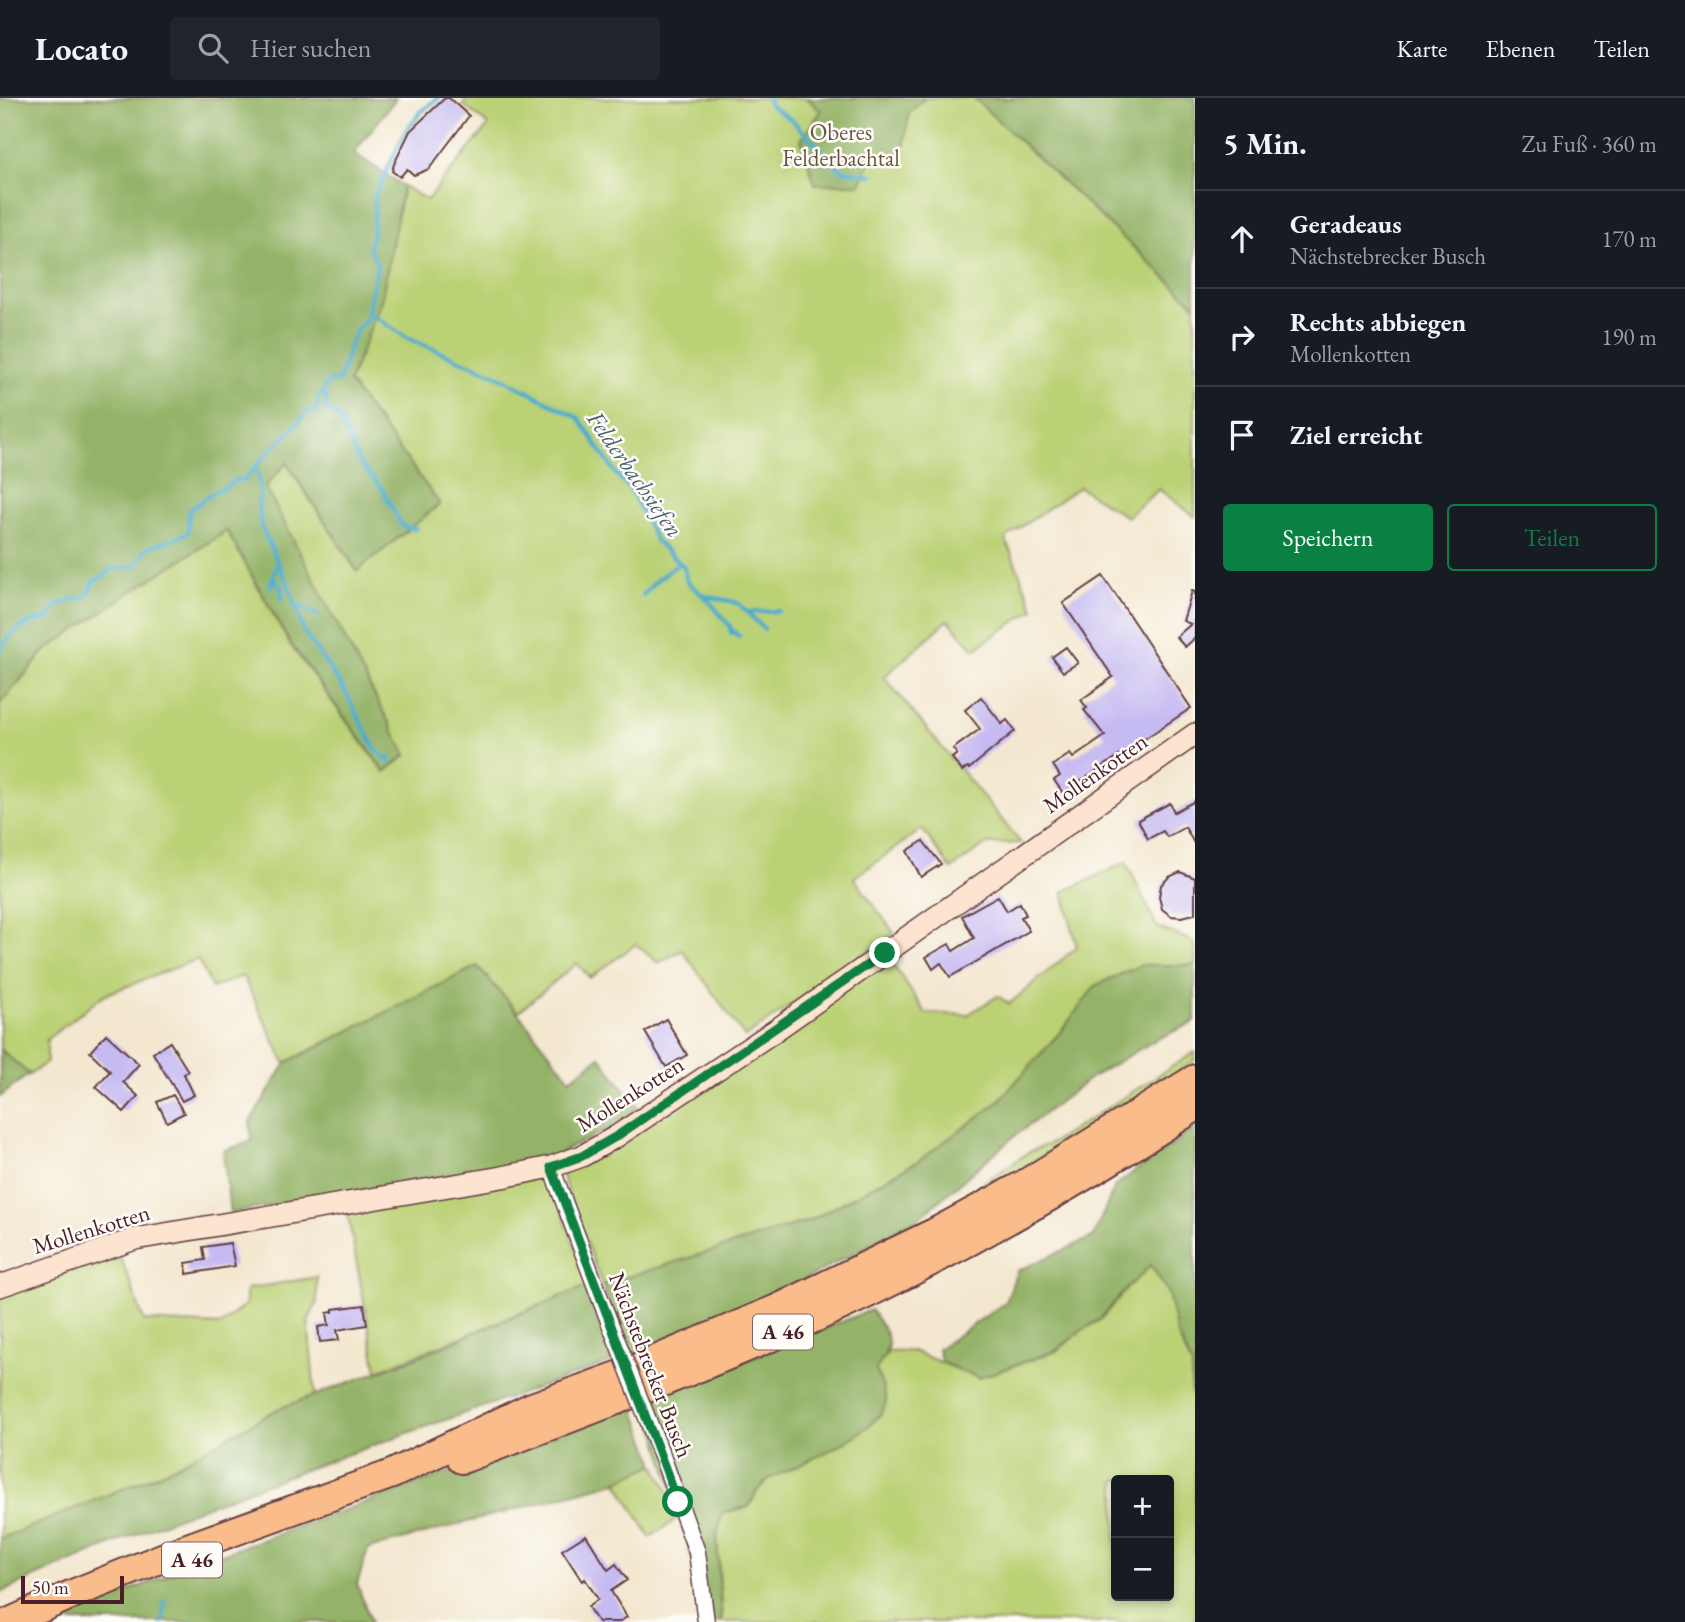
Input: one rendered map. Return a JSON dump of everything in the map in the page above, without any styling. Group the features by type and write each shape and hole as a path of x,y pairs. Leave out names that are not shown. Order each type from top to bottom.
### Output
{"highway":[{"name":"A 46","path":"10,1622 75,1592 182,1550 393,1474 532,1407 704,1341 855,1273 1026,1184 1195,1079"},
{"name":"A 46","path":"41,1622 250,1537 624,1398 786,1331 931,1261 1040,1202 1195,1107"},
{"path":"855,1273 963,1196"}],"main road":[{"name":"Mollenkotten","path":"0,1286 135,1239 502,1177 551,1167 594,1149 668,1103 1195,734"}],"street":[{"name":"Nächstebrecker Busch","path":"551,1167 697,1552 706,1622"}],"green space":[{"path":"0,98 396,98 354,153 403,186 381,302 349,382 440,504 357,571 287,463 265,486 406,755 385,772 290,643 227,531 126,595 45,651 0,704"},
{"name":"Oberes Felderbachtal","path":"467,98 974,98 1195,305 1195,517 1159,489 1127,517 1079,487 1005,538 1034,609 974,649 948,620 884,677 1021,843 987,844 951,869 922,829 854,878 894,933 745,1037 682,950 658,963 636,944 590,978 577,963 518,1012 477,966 285,1063 243,976 212,988 198,959 104,995 47,1039 47,1062 29,1075 0,1049 0,704 45,651 126,595 227,531 289,643 384,772 406,756 265,487 286,463 357,571 440,504 349,382 381,302 403,186 427,200 489,125 463,105"},
{"name":"Oberes Felderbachtal","path":"806,98 925,98 909,113 903,154 873,156 860,184 815,184 801,140 821,111"},
{"path":"974,98 1195,98 1195,305"},
{"path":"1126,862 1157,927 1195,942 1195,965 1142,965 1096,985 1062,1030 997,1103 917,1162 811,1220 602,1285 561,1173 889,959 926,1013 967,1015 998,996 1009,1004 1077,947 1063,892"},
{"path":"1142,965 1195,965 1195,1022 1157,1039 1092,1077 1011,1139 919,1218 776,1295 632,1356 602,1285 811,1220 917,1162 997,1103 1062,1030 1096,985"},
{"path":"477,966 570,1079 600,1057 639,1108 606,1130 550,1158 230,1213 223,1151 252,1141 250,1122 286,1063"},
{"path":"0,1049 29,1074 0,1097"},
{"path":"1195,1052 1195,1060 1111,1114 969,1198 972,1191 1029,1152 1054,1142"},
{"path":"1195,1128 1195,1392 1191,1393 1192,1366 1177,1333 1168,1293 1151,1265 1100,1319 1057,1350 979,1378 942,1363 938,1349 1006,1302 1017,1271 1093,1237 1115,1186"},
{"path":"549,1175 589,1285 377,1371 347,1211"},
{"path":"119,1252 144,1321 221,1325 246,1304 246,1289 317,1277 317,1303 308,1321 315,1395 278,1409 164,1472 0,1539 0,1293"},
{"path":"1151,1265 1168,1293 1177,1332 1192,1366 1191,1392 1195,1392 1195,1622 722,1622 717,1536 722,1513 749,1507 768,1478 857,1435 879,1417 886,1400 875,1369 888,1352 913,1351 979,1378 1057,1351 1081,1331 1100,1320"},
{"path":"589,1285 614,1361 227,1498 0,1593 0,1539 164,1472 278,1409 417,1357"},
{"path":"871,1310 888,1339 886,1352 876,1369 886,1396 882,1412 855,1436 767,1480 749,1506 722,1513 717,1536 721,1622 710,1622 647,1400"},
{"path":"633,1406 655,1464 616,1482 368,1549 357,1584 371,1622 53,1622 197,1563"},
{"path":"655,1464 680,1517 650,1537 617,1482"}],"building":[{"path":"445,98 449,98 469,116 429,169 414,175 407,169 400,177 392,171 410,131"},
{"path":"1103,576 1191,708 1063,793 1054,780 1060,776 1053,765 1070,754 1073,758 1105,736 1084,710 1087,708 1081,700 1113,677 1063,603"},
{"path":"1192,591 1195,592 1195,638 1185,647 1176,637 1191,624 1183,621"},
{"path":"1066,647 1078,663 1063,672 1052,657"},
{"path":"981,697 1002,724 1007,720 1015,731 969,769 968,767 962,771 952,758 957,754 953,749 980,729 965,710"},
{"path":"1195,801 1195,845 1185,827 1167,837 1163,831 1148,839 1138,820 1170,803 1174,812"},
{"path":"923,841 941,864 921,877 907,851"},
{"path":"1180,872 1195,878 1195,914 1181,917 1171,916 1162,909 1159,897 1161,885"},
{"path":"998,896 1007,911 1020,903 1026,915 1021,917 1029,931 950,977 941,963 933,969 926,957 949,944 953,951 974,938 962,916"},
{"path":"666,1019 687,1055 666,1067 645,1032"},
{"path":"106,1034 139,1064 123,1082 138,1096 124,1112 96,1087 110,1071 90,1052"},
{"path":"170,1042 188,1071 184,1074 194,1095 182,1101 153,1053"},
{"path":"173,1095 184,1113 167,1122 157,1102"},
{"path":"230,1243 235,1266 187,1274 186,1263 205,1260 203,1247"},
{"path":"364,1305 367,1325 337,1330 339,1340 320,1342 318,1327 329,1325 327,1313 333,1312 333,1309"},
{"path":"586,1535 608,1570 616,1564 627,1580 611,1591 627,1617 619,1622 598,1622 588,1607 598,1599 585,1579 582,1581 562,1550"}],"waterway":[{"path":"416,529 402,526 381,487 360,464 339,417 325,409 327,400 323,391 329,381 339,381 350,345 368,312 377,264 369,247 373,233 375,195 405,132 421,112 438,98"},
{"path":"767,98 771,106 792,120 841,170 872,175"},
{"name":"Felderbachsiefen","path":"368,312 407,338 494,374 579,418 616,474 631,490 656,541 683,566 687,581 710,602 730,626 731,633"},
{"path":"323,391 317,401 317,410 308,412 254,468 258,472 261,526 289,587 304,632 343,688 376,750 385,759 390,757 389,762"},
{"path":"0,651 20,628 34,621 49,619 55,606 88,595 94,581 112,569 135,566 147,548 188,533 189,511 236,479 245,481 254,468"},
{"path":"643,595 679,563"},
{"path":"270,587 277,564"},
{"path":"274,579 281,587 282,600"},
{"path":"703,595 738,603 764,629"},
{"path":"294,604 318,615"},
{"path":"749,612 779,611"},
{"name":"Felderbachsiefen","path":"730,629 739,636"},
{"path":"163,1622 164,1601"}],"route":[{"path":"678,1502 551,1167 582,1156 658,1110 885,953"}]}
